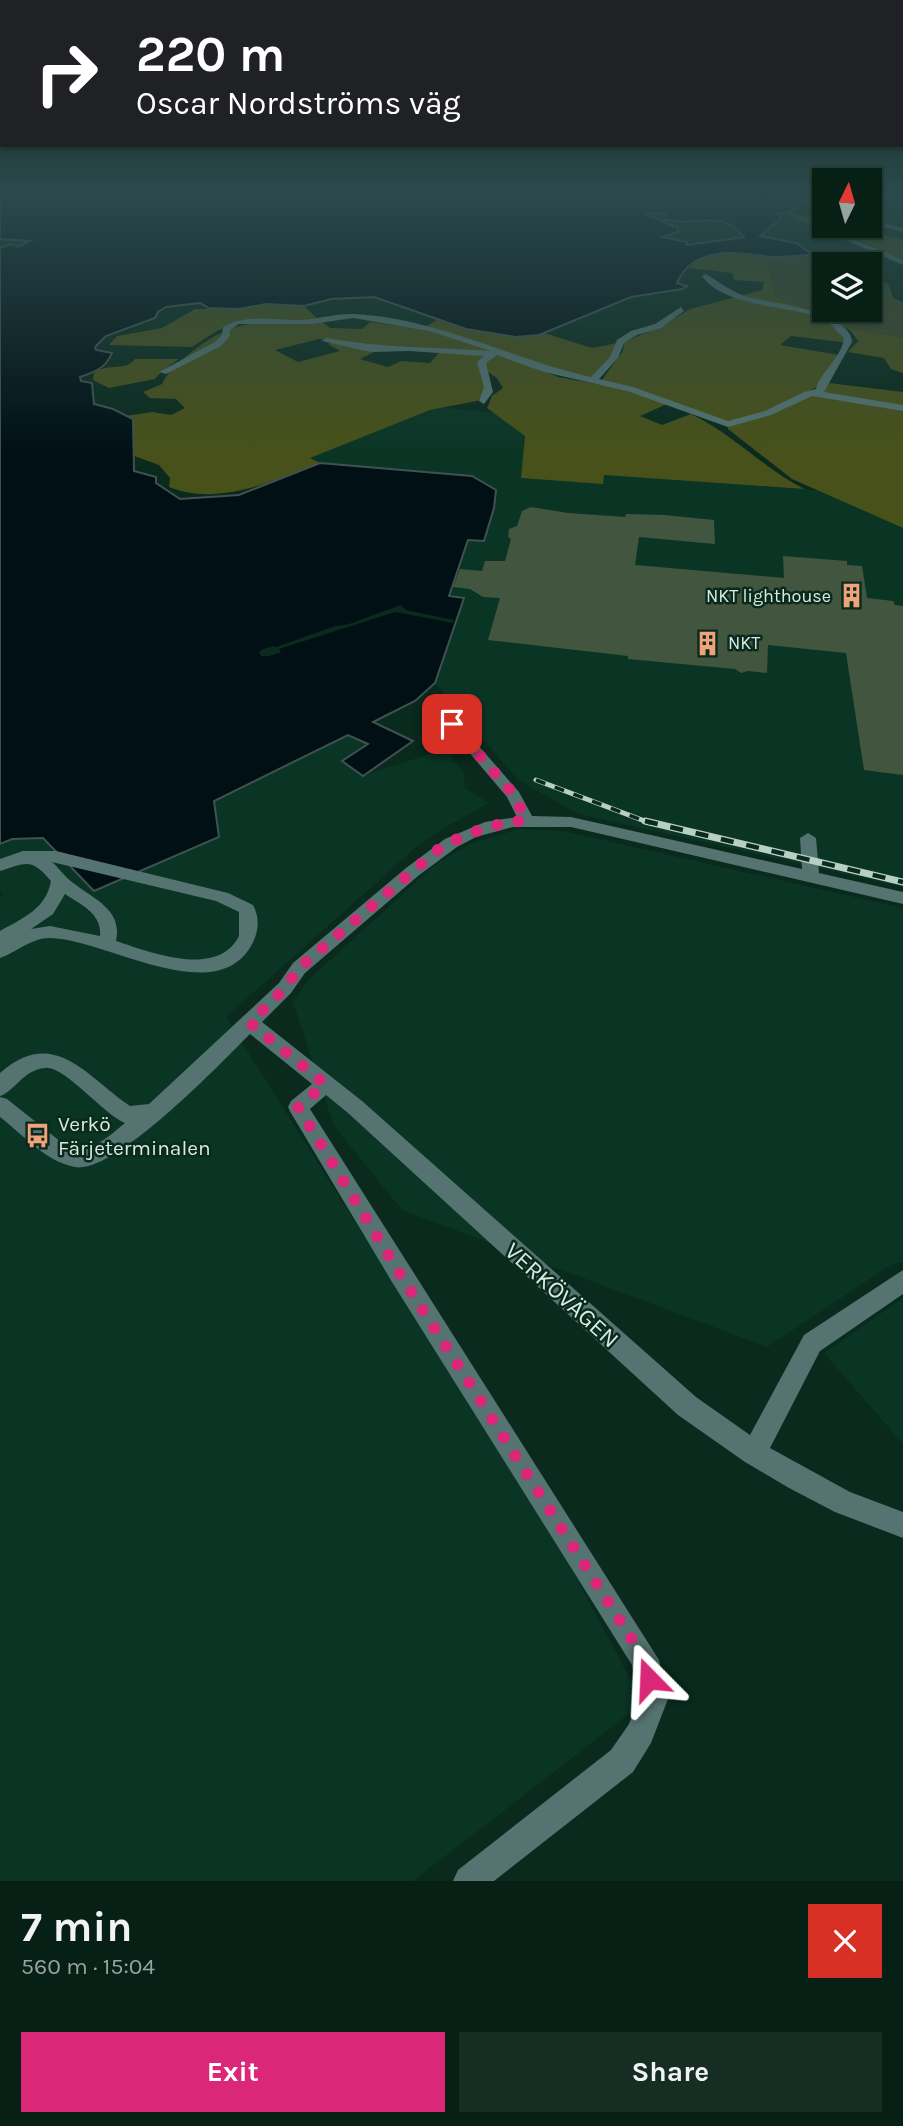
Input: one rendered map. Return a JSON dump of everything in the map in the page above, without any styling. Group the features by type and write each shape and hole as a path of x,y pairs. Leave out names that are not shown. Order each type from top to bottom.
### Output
{"street":[{"path":"163,372 218,344 232,324 248,321 312,322 361,317 454,334 494,353 547,370 630,389 728,425 768,413 820,391 822,383 833,371 848,337 824,316 743,298 709,280"},
{"path":"594,379 604,372 620,350 620,342 634,333 658,326 681,309"},
{"path":"326,341 372,349 409,348 494,353"},
{"path":"484,401 489,396 490,389 481,362 494,353"},
{"path":"813,393 903,408"},
{"path":"452,724 514,795 526,820"},
{"path":"0,1105 59,1152 77,1159 105,1151 154,1112 250,1023 285,988 299,968 439,849 457,838 491,825 526,820 571,822 903,898"},
{"path":"808,838 811,876"},
{"path":"0,865 23,857 56,856 222,897 247,909 251,923 248,937 240,950 224,961 201,965 174,963 69,934 51,932 33,934 2,946"},
{"path":"23,857 37,859 53,870 59,881 101,912 108,923 106,945"},
{"path":"2,946 50,910 59,893 59,881"},
{"name":"VERKÖVÄGEN","path":"250,1023 325,1084 687,1406 754,1453 844,1503 903,1525"},
{"path":"0,1088 5,1079 17,1070 40,1061 52,1060 64,1066 127,1115 154,1112"},
{"path":"325,1084 298,1107 400,1274 645,1660 653,1699 641,1733 622,1762 469,1881"},
{"path":"754,1453 812,1343 903,1281"}],"shaded area":[{"path":"0,280 679,280 677,283 687,286 631,297 539,335 516,337 466,329 374,297 331,299 304,306 266,304 239,309 209,308 200,303 166,307 158,312 155,318 106,336 95,347 96,350 112,353 110,358 99,369 80,377 81,381 92,383 94,404 113,409 133,419 134,471 156,477 156,483 180,499 239,495 320,463 472,476 496,490 494,508 484,541 468,540 449,596 464,598 435,683 415,701 373,722 413,741 363,776 342,761 368,744 348,735 214,801 219,837 94,891 43,838 12,839 0,844"},
{"path":"734,280 772,280 776,297 812,313 739,296 762,290 764,282"},
{"path":"772,280 812,280 812,312 776,297"},
{"path":"882,281 889,285 893,298 903,302 903,337 854,329 837,322 882,322"},
{"path":"736,297 812,315 812,322 830,322 853,340 850,343 791,336 780,345 839,355 819,386 761,414 718,423 602,380 623,351 624,342 662,326 690,309"},
{"path":"266,304 304,306 319,320 252,320 218,330 192,347 109,345 117,336 162,328 195,309 239,309"},
{"path":"439,319 466,329 539,335 544,333 592,348 618,343 618,349 588,378 425,327"},
{"path":"321,321 330,328 362,329 370,322 423,329 494,351 489,353 385,347 319,339 275,350 298,362 340,351 328,344 333,342 380,349 360,359 388,367 401,361 430,363 440,352 487,355 483,357 488,389 482,400 430,410 310,458 320,463 264,484 226,493 188,492 169,487 170,478 159,465 134,456 133,420 126,416 152,412 171,415 185,408 176,399 150,398 143,392 162,384 173,369 204,343 219,334 250,324"},
{"path":"835,322 854,329 903,337 903,373 891,369 884,358 848,352 858,341 850,330"},
{"path":"497,353 558,377 619,388 667,404 640,416 662,425 691,414 721,431 804,489 604,475 603,484 521,478 525,436 487,408 492,396 503,388 497,378 488,372 485,363"},
{"path":"135,359 179,359 155,379 109,388 93,380 94,373 100,370 126,365"},
{"path":"829,383 903,392 903,528 792,479 728,429 728,425 766,416"},
{"path":"444,408 494,412 525,436 522,478 603,483 603,475 817,490 903,528 903,887 578,814 518,780 435,683 464,599 449,597 468,540 472,476 320,463 309,458 430,410"},
{"path":"348,735 369,745 363,776 445,749 464,773 465,788 489,803 444,828 414,849 226,1017 561,1549 643,1703 413,1881 0,1881 0,897 4,895 0,891 0,844 12,839 43,838 214,801"},
{"path":"520,829 563,831 903,908 903,1262 892,1264 767,1347 402,1210 334,1126 293,1002 309,979 436,864 471,843"},
{"path":"903,1298 903,1444 824,1353"}],"pier":[{"path":"401,605 406,610 454,620 453,623 395,612 279,649 281,652 270,656 261,656 259,653 261,650 349,624"}],"building":[{"name":"NKT","path":"531,507 568,513 625,517 626,514 664,515 714,520 715,544 639,537 635,565 784,578 783,556 847,561 847,565 862,566 867,598 893,601 895,605 903,606 903,775 864,770 846,653 768,645 767,673 741,673 735,669 628,659 628,656 488,640 500,598 483,597 470,589 453,587 460,569 482,571 485,561 505,561 511,539 508,537 509,529 517,526 522,511"}],"railway":[{"path":"536,780 650,823"},
{"path":"645,821 903,882"}],"place":[{"name":"NKT lighthouse","path":"851,596"},
{"name":"NKT","path":"708,643"},
{"name":"Verkö Färjeterminalen","path":"38,1136"}],"route":[{"path":"452,724 514,795 526,820 475,830 439,849 299,968 285,988 250,1023 325,1084 298,1107 400,1274 645,1660 649,1679"}]}
